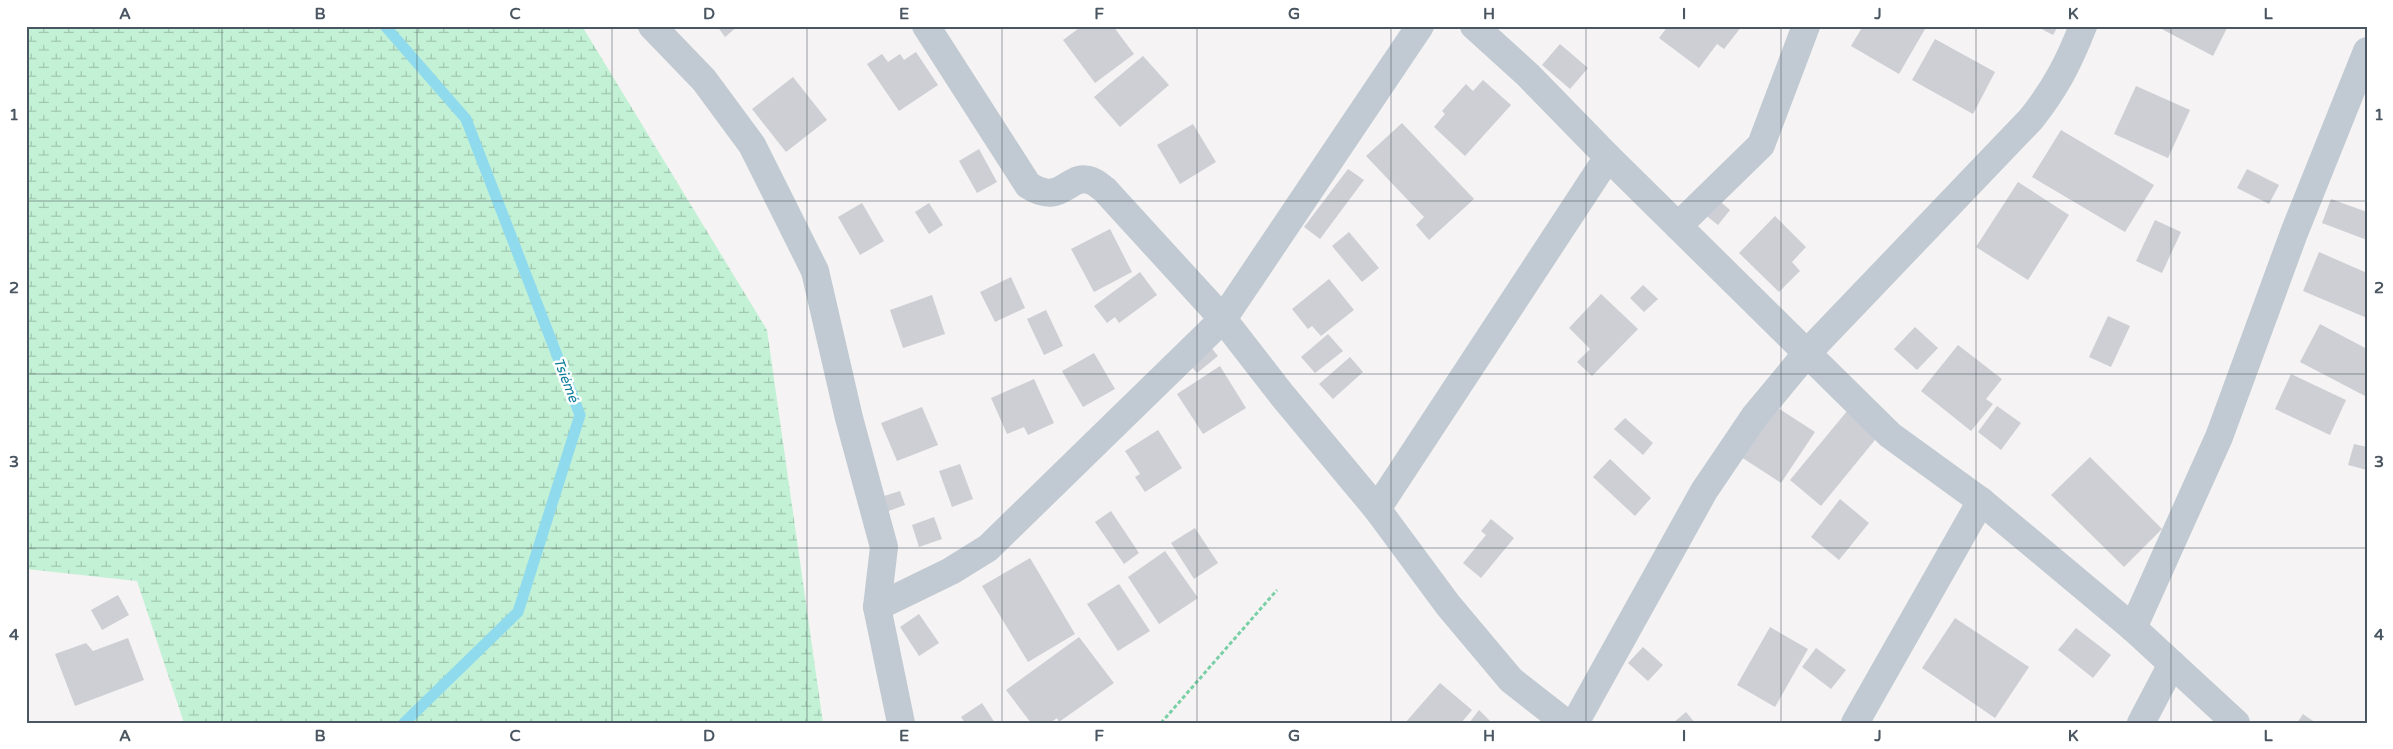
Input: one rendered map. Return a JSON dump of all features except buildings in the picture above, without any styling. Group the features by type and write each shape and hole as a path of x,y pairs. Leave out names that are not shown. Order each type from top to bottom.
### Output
{"street":[{"path":"652,26 704,80 752,145 815,271 849,418 884,546 876,607 902,723"},
{"path":"926,26 1028,185 1040,192 1053,194 1077,181 1091,180 1105,190 1223,319 1282,395 1377,509 1448,605 1511,680 1566,723"},
{"path":"876,607 951,571 988,548 1223,319 1420,26"},
{"path":"1678,226 1761,145 1806,26"},
{"path":"1575,723 1704,491 1754,417 1807,353 2031,119 2054,90 2072,57 2083,26"},
{"path":"1490,32 1528,75 1608,157 1890,435 1981,501 2133,628 2236,723"},
{"path":"2133,628 2219,436 2294,233 2367,51"},
{"path":"1377,509 1608,157"},
{"path":"1855,723 1981,501"},
{"path":"2141,723 2172,664"}],"path":[{"path":"1161,723 1277,590"}],"green space":[{"path":"26,26 582,26 767,330 823,723 184,723 137,581 26,569"}],"waterway":[{"name":"Tsiémé","path":"385,26 466,119 580,415 518,612 404,723"}]}
